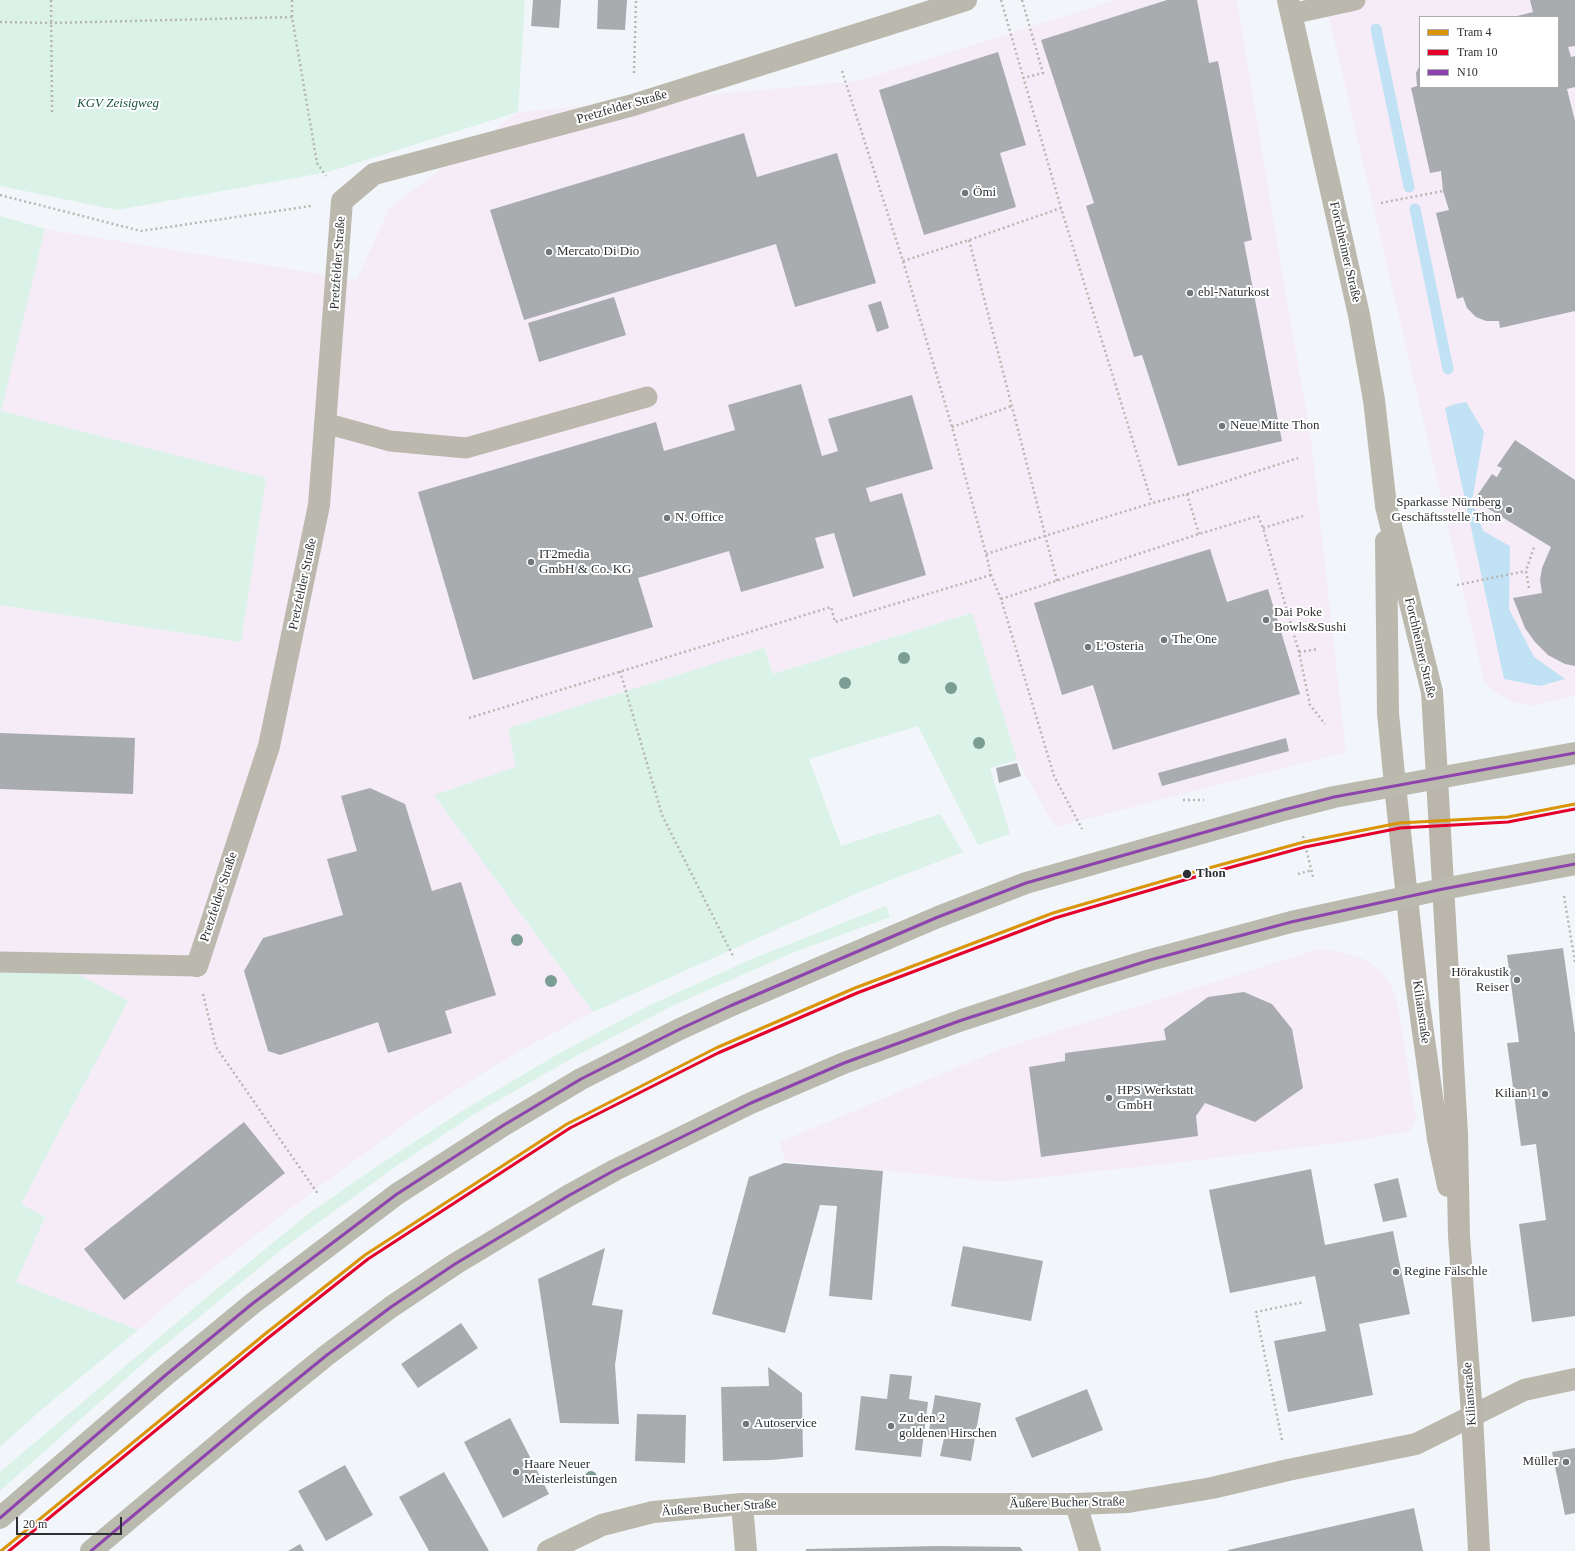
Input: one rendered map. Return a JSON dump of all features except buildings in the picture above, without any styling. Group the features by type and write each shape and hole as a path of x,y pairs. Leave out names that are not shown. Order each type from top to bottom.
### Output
{"main road":[{"path":"0,1518 166,1374 296,1269 397,1194 504,1125 580,1079 680,1028 938,916 1026,883 1296,806 1334,797 1575,753"},
{"name":"Forchheimer Straße","path":"1437,778 1443,889"},
{"name":"Kilianstraße","path":"1395,785 1416,982 1438,1139 1459,1236"},
{"path":"92,1551 327,1354 391,1307 455,1264 568,1196 615,1170 782,1089 844,1063 990,1010 1087,979 1231,938 1291,922 1408,896 1575,864"},
{"name":"Kilianstraße","path":"1443,889 1457,1134 1459,1236 1472,1415 1479,1551"}],"street":[{"name":"Pretzfelder Straße","path":"197,966 269,746 319,506 342,201 374,174 633,105 966,0"},
{"name":"Forchheimer Straße","path":"1290,7 1359,315 1374,400 1386,506 1388,713 1395,785"},
{"name":"Forchheimer Straße","path":"1386,506 1432,692 1437,778"},
{"name":"Äußere Bucher Straße","path":"548,1551 602,1525 653,1512 742,1504 1076,1504 1128,1502 1212,1488 1288,1470 1416,1444 1524,1390 1575,1379"},
{"path":"742,1504 746,1551"},
{"path":"1076,1504 1090,1551"}],"lane":[{"path":"1290,7 1355,0"},
{"path":"325,423 390,441 466,448 647,397"},
{"path":"0,962 197,966"}],"path":[{"path":"51,0 52,112"},
{"path":"0,195 141,230 342,201 317,163 292,17 292,0"},
{"path":"633,105 636,0"},
{"path":"1001,0 1061,208 1152,504"},
{"path":"1022,0 1043,73 1023,78"},
{"path":"0,22 51,23 292,17"},
{"path":"832,42 903,261 952,427 986,554 990,575 1001,599 1054,776 1082,829"},
{"path":"1381,203 1443,191"},
{"path":"903,261 1061,208"},
{"path":"969,240 1057,581"},
{"path":"952,427 1012,406"},
{"path":"986,554 1187,494 1298,458"},
{"path":"1187,494 1199,534"},
{"path":"1001,599 1258,516 1263,528 1299,652 1310,705 1325,724"},
{"path":"1263,528 1303,516"},
{"path":"1529,588 1526,571 1534,547"},
{"path":"1457,585 1526,571"},
{"path":"469,718 831,608 834,622 990,575"},
{"path":"1299,652 1318,649"},
{"path":"620,671 662,815 734,958"},
{"path":"1302,834 1313,876"},
{"path":"1298,874 1312,870"},
{"path":"1564,893 1575,962"},
{"path":"197,966 216,1047 318,1194"},
{"path":"1288,1470 1256,1312 1304,1302"}],"shaded area":[{"path":"1116,0 1237,0 1311,439 1346,752 1055,827 1017,760 971,613 773,674 765,648 508,728 516,767 434,795 593,1012 514,1054 421,1112 315,1190 179,1294 138,1330 16,1282 45,1217 21,1204 128,1001 0,971 0,605 241,642 266,478 0,411 45,229 357,280 389,208 518,112 858,81"},
{"path":"1325,0 1575,0 1575,696 1531,706 1513,702 1495,692 1484,681"},
{"path":"1316,950 1339,951 1364,959 1381,971 1392,987 1397,999 1416,1119 1410,1131 1354,1141 1009,1181 991,1181 785,1161 780,1142 1001,1049"}],"green space":[{"name":"KGV Zeisigweg","path":"0,0 525,0 518,112 328,172 117,210 0,186"},
{"path":"0,216 45,229 1,411 266,478 241,642 0,605"},
{"path":"972,613 1017,760 990,768 1010,834 978,845 918,726 809,759 841,846 940,814 963,852 860,892 593,1012 434,795 516,767 508,728 764,648 773,674"},
{"path":"886,906 890,917 792,953 674,1005 576,1056 476,1113 395,1167 282,1249 148,1359 0,1491 0,1472 219,1287 307,1215 373,1169 462,1111 558,1054 650,1005 754,958"},
{"path":"0,971 78,974 128,1001 21,1204 45,1217 16,1282 138,1330 41,1410 0,1447"}],"water":[{"path":"1466,402 1484,432 1472,501 1483,531 1510,546 1509,609 1534,657 1565,679 1540,686 1504,679 1445,408"}],"waterway":[{"path":"1376,29 1409,187"},
{"path":"1415,209 1448,369"}],"tram line":[{"name":"4","path":"1,1551 265,1334 365,1255 567,1124 716,1048 855,988 1053,913 1187,874 1304,842 1399,823 1508,817 1575,804"},
{"name":"10","path":"9,1551 268,1338 368,1259 570,1128 718,1053 857,993 1055,918 1188,879 1305,847 1400,828 1508,822 1575,809"}],"transit line":[{"name":"N10","path":"0,1518 167,1374 252,1304 397,1194 504,1125 581,1079 680,1029 938,917 1026,883 1334,797 1575,753"},
{"name":"N10","path":"91,1551 258,1411 327,1355 391,1307 455,1264 568,1196 615,1170 751,1103 844,1063 962,1020 1150,960 1291,922 1443,889 1575,864"}],"place":[{"name":"Ömi","path":"965,193"},
{"name":"Mercato Di Dio","path":"549,252"},
{"name":"ebl-Naturkost","path":"1190,293"},
{"name":"Neue Mitte Thon","path":"1222,426"},
{"name":"Sparkasse Nürnberg Geschäftsstelle Thon","path":"1509,510"},
{"name":"N. Office","path":"667,518"},
{"name":"IT2media GmbH & Co. KG","path":"531,562"},
{"name":"Dai Poke Bowls&Sushi","path":"1266,620"},
{"name":"The One","path":"1164,640"},
{"name":"L'Osteria","path":"1088,647"},
{"name":"Thon","path":"1187,874"},
{"name":"Hörakustik Reiser","path":"1517,980"},
{"name":"Kilian 1","path":"1545,1094"},
{"name":"HPS Werkstatt GmbH","path":"1109,1098"},
{"name":"Regine Fälschle","path":"1396,1272"},
{"name":"Autoservice","path":"746,1424"},
{"name":"Zu den 2 goldenen Hirschen","path":"891,1426"},
{"name":"Müller","path":"1566,1462"},
{"name":"Haare Neuer Meisterleistungen","path":"516,1472"}]}
